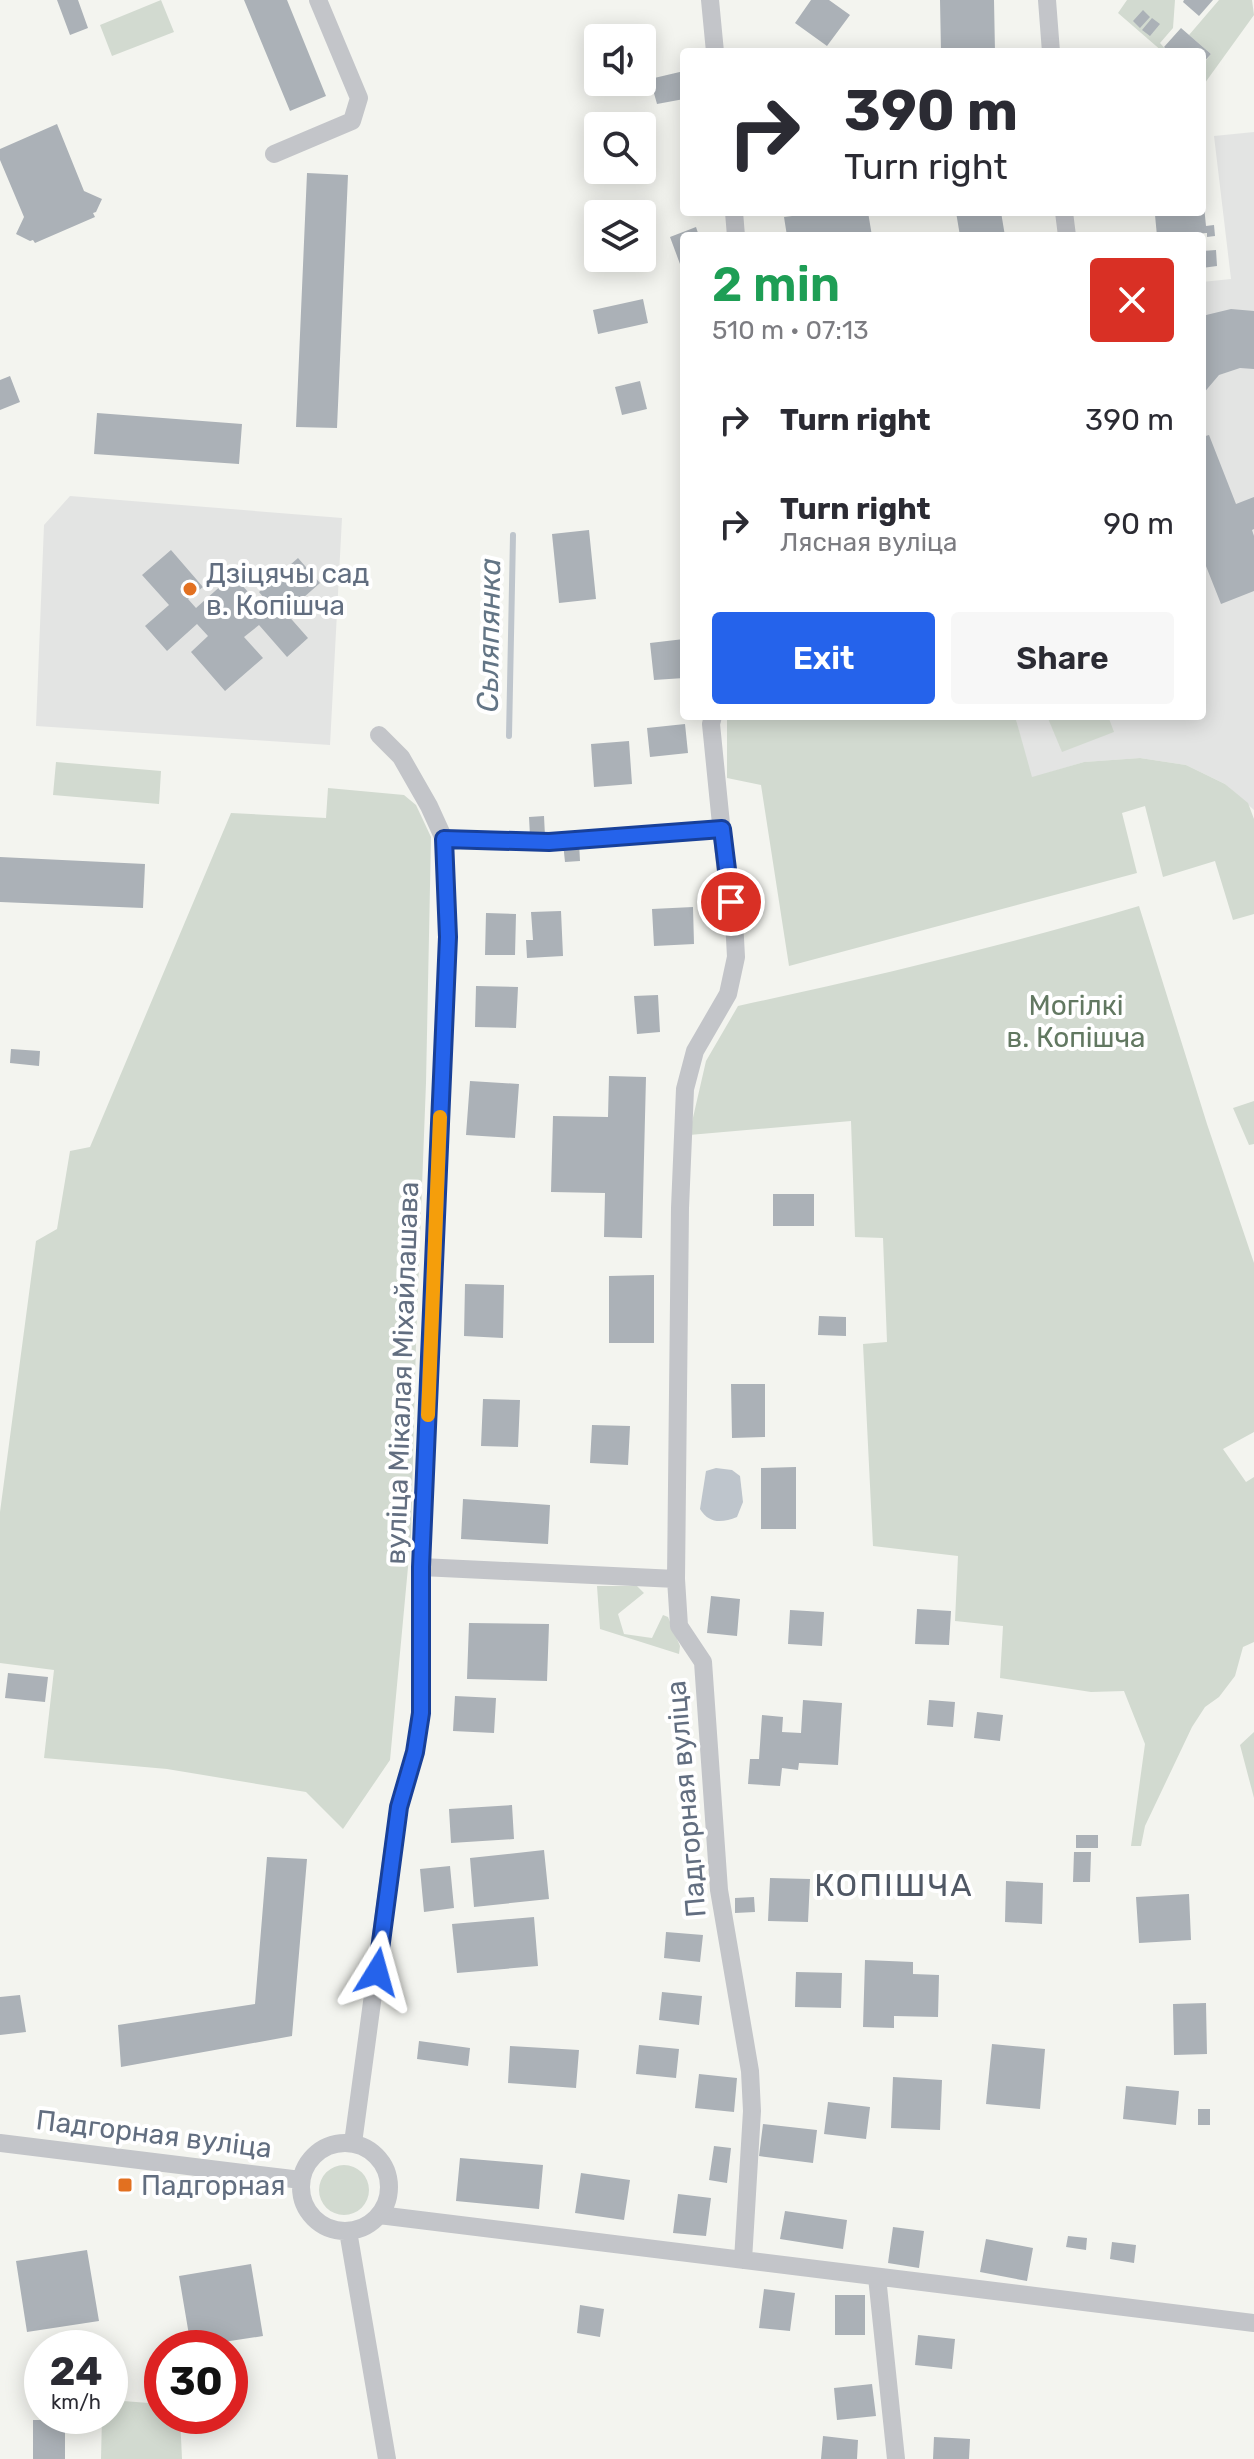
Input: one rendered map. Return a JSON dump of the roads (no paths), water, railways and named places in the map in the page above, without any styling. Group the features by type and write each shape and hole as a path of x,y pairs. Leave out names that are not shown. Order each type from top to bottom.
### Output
{"street":[{"path":"274,154 352,121 359,98 318,0"},
{"path":"710,0 715,48"},
{"path":"1047,0 1051,48"},
{"name":"Падгорная вуліца","path":"712,720 736,957 728,994 695,1051 685,1089 680,1208 676,1579 679,1626 703,1662 719,1890 750,2071 752,2111 743,2260"},
{"path":"379,735 401,757 444,839 549,842 722,829"},
{"name":"вуліца Мікалая Міхайлашава","path":"353,2143 399,1807 415,1752 421,1713 421,1567 448,937 444,839"},
{"path":"421,1567 676,1579"},
{"name":"Падгорная вуліца","path":"0,2143 301,2180"},
{"path":"353,2143 370,2150 382,2163 389,2180 388,2199 379,2215 360,2228 348,2231 387,2459"},
{"name":"Падгорная вуліца","path":"348,2231 328,2228 312,2217 303,2200 301,2180 307,2164 319,2151 335,2144 353,2143"},
{"path":"379,2215 1254,2323"},
{"path":"877,2277 896,2459"}],"waterway":[{"name":"Сьляпянка","path":"509,736 513,535"}],"place":[{"name":"Дзіцячы сад в. Копішча","path":"190,589"},
{"name":"Падгорная","path":"125,2185"}],"district":[{"name":"КОПІШЧА","path":"894,1885"}],"park label":[{"name":"Могілкі в. Копішча","path":"1076,1021"}]}
